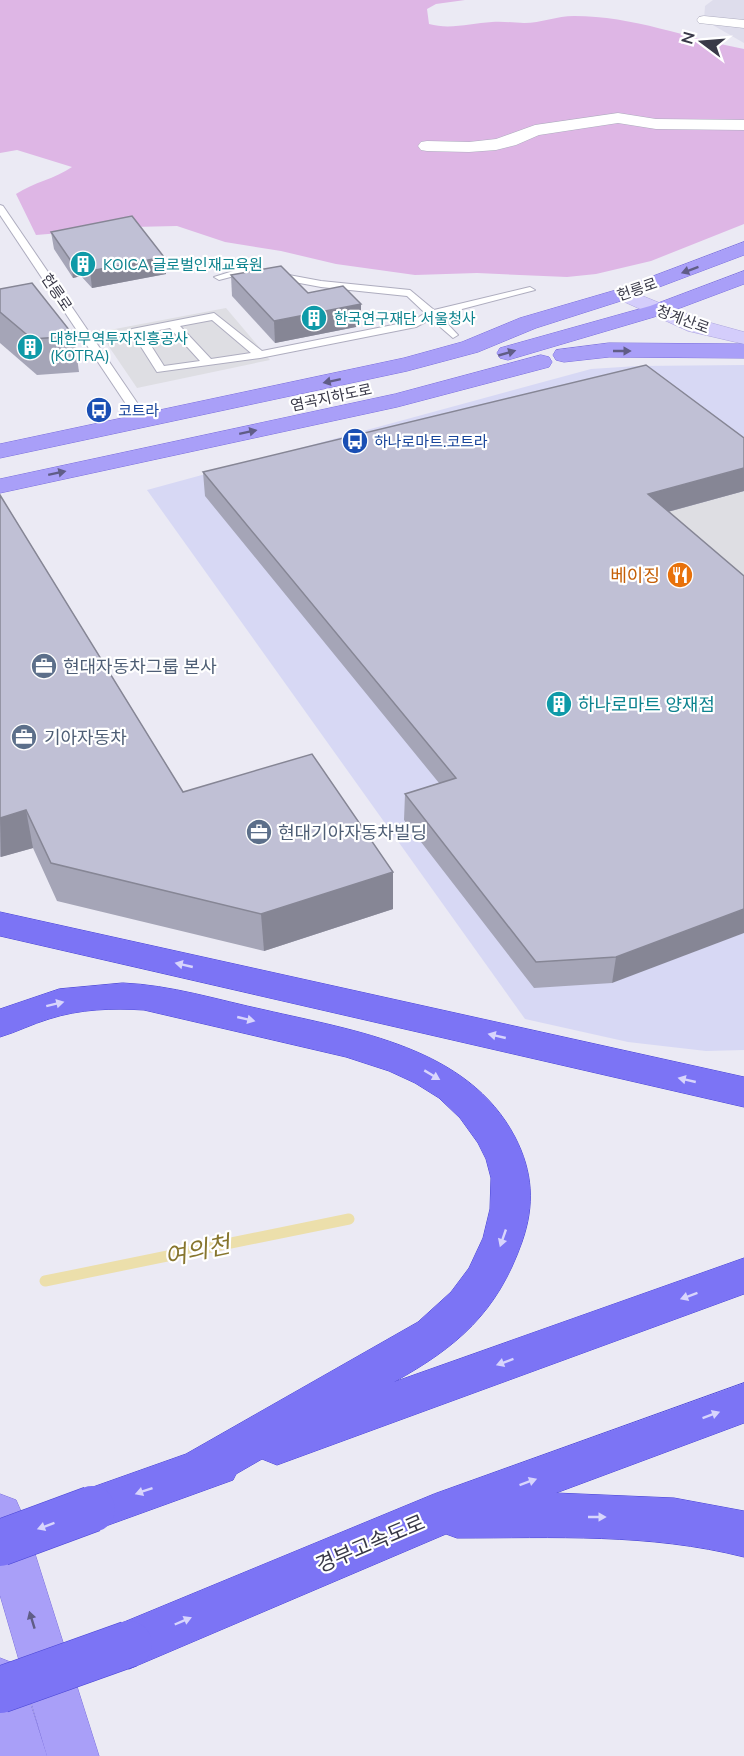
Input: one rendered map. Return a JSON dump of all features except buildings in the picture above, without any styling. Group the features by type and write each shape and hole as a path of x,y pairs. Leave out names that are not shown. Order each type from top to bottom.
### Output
{"highway":[{"path":"0,924 744,1092"},
{"path":"0,1024 38,1008 70,1001 105,996 136,996 165,1000 376,1050 422,1069 457,1092 478,1113 505,1156 512,1188 506,1230 488,1272 456,1316 421,1343 196,1473"},
{"path":"0,1543 744,1276"},
{"name":"경부고속도로","path":"0,1690 129,1644 434,1516 744,1403"},
{"path":"434,1516 638,1517 697,1522 744,1534"}],"main road":[{"name":"헌릉로","path":"528,323 623,294 694,269 744,248"},
{"name":"헌릉로","path":"657,310 744,277"},
{"name":"청계산로","path":"623,294 696,326 744,338"},
{"path":"0,486 396,400 483,378 564,355 657,310"},
{"name":"염곡지하도로","path":"0,469 418,378 657,310"},
{"path":"0,434 134,407 453,335 528,323"},
{"name":"염곡지하도로","path":"0,451 407,364 470,347 528,323"},
{"path":"564,355 609,351 744,351"},
{"path":"0,1516 73,1756"},
{"path":"0,1683 21,1756"}],"street":[{"path":"704,20 744,24"},
{"path":"427,146 487,146 535,130 618,118 656,124 744,125"}],"lane":[{"name":"헌릉로","path":"0,208 134,407"},
{"path":"219,278 246,270 321,284 410,293 453,335"},
{"path":"260,355 214,316 136,331 161,370 260,355 416,324 431,315 530,290"},
{"path":"173,324 208,363"}],"shaded area":[{"path":"0,0 465,0 436,4 427,9 429,24 453,26 496,22 530,23 568,16 596,17 639,24 744,49 744,224 651,261 596,274 567,277 477,273 415,275 336,264 281,251 225,242 177,226 132,227 36,235 16,194 72,167 17,150 0,153"},
{"path":"713,0 744,0 744,43 704,20 705,6"},
{"path":"226,308 270,360 137,388 99,332"},
{"name":"하나로마트 양재점","path":"744,365 744,1050 706,1051 628,1042 525,1019 147,490 591,369"},
{"path":"744,491 744,604 645,518"}],"waterway":[{"name":"여의천","path":"45,1281 349,1219"}],"place":[{"name":"KOICA 글로벌인재교육원","path":"83,264"},
{"name":"한국연구재단 서울청사","path":"314,318"},
{"name":"대한무역투자진흥공사 (KOTRA)","path":"30,347"},
{"name":"코트라","path":"99,410"},
{"name":"하나로마트.코트라","path":"355,441"},
{"name":"베이징","path":"680,575"},
{"name":"현대자동차그룹 본사","path":"44,666"},
{"name":"하나로마트 양재점","path":"559,704"},
{"name":"기아자동차","path":"24,737"},
{"name":"현대기아자동차빌딩","path":"259,832"}]}
